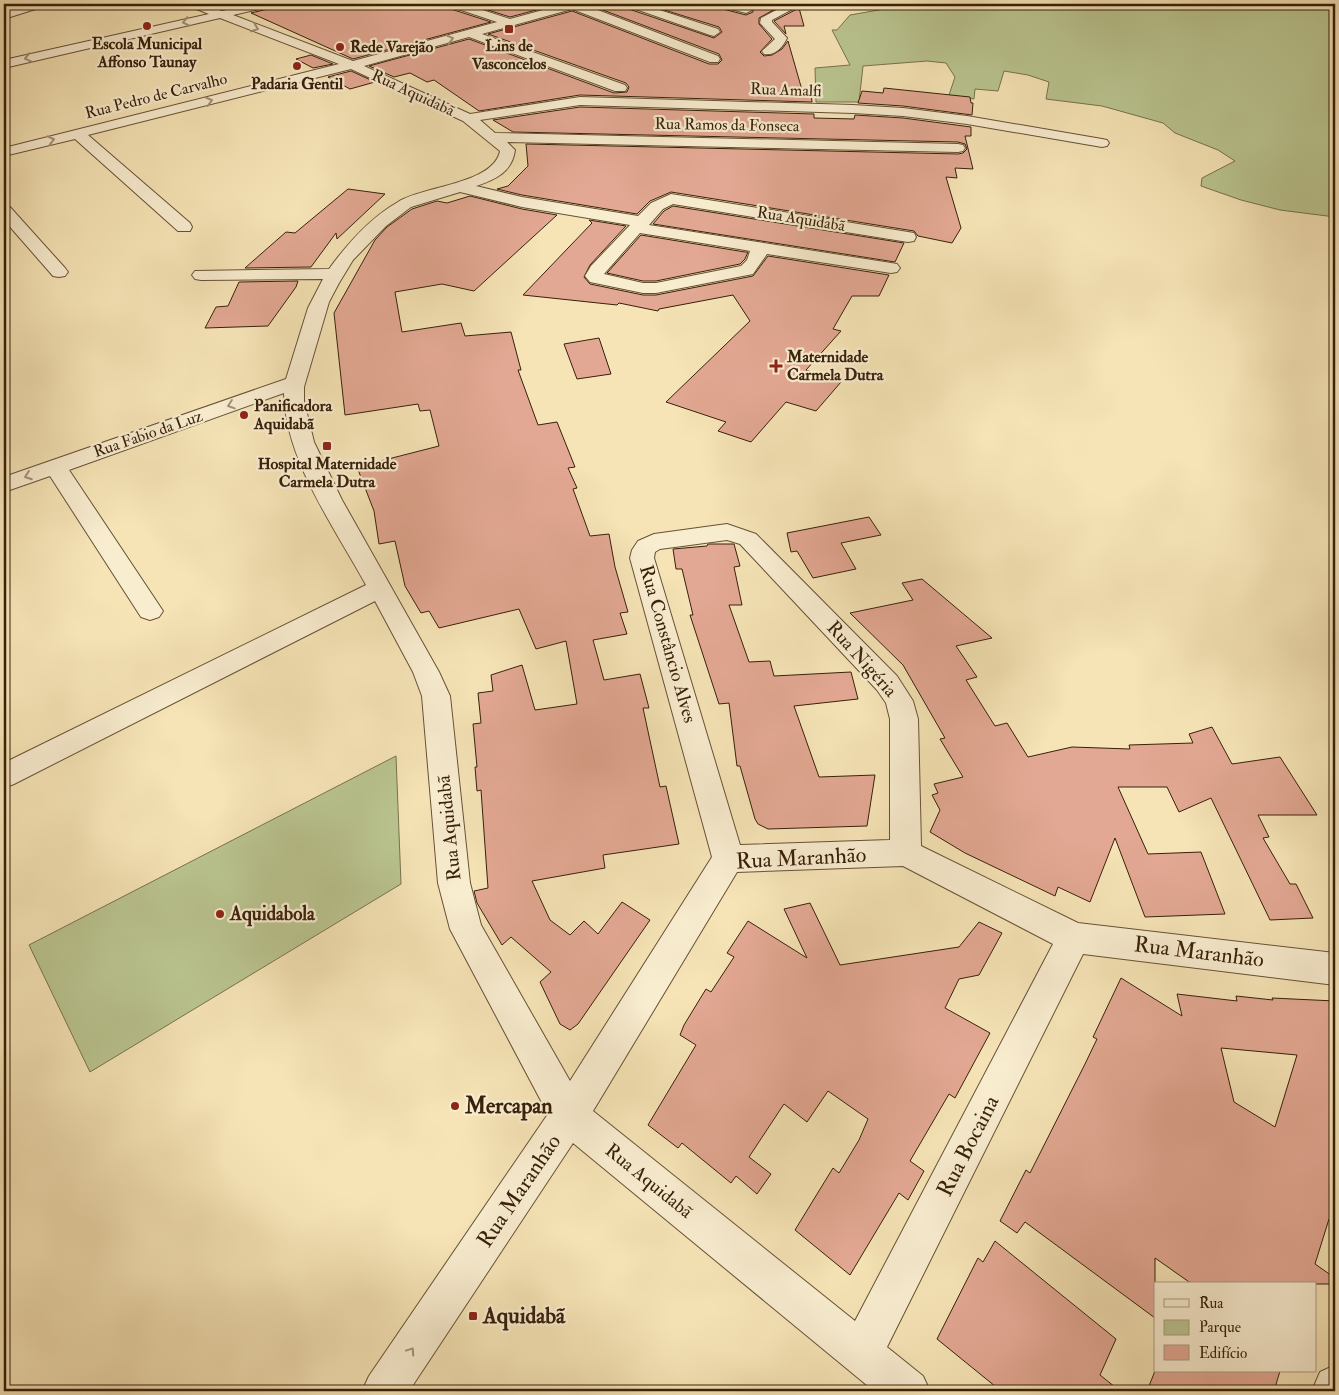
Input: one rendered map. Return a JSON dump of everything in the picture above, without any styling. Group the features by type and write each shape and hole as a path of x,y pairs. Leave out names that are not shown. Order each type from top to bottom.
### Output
{"street":[{"path":"4,16 42,4"},
{"name":"Rua Aquidabã","path":"193,4 352,65 468,118 508,150 509,157 505,164 496,172 460,187 427,195 392,212 368,234 336,274 323,296 293,384 300,432 314,470 426,672 436,696 454,883 466,929 570,1116 908,1391"},
{"path":"4,64 268,4"},
{"path":"453,4 510,22"},
{"path":"575,4 714,59"},
{"name":"Rua Pedro de Carvalho","path":"4,152 352,65 575,4"},
{"path":"631,4 714,32"},
{"path":"723,4 746,10"},
{"path":"768,51 778,44 781,38 766,23 767,18 796,4"},
{"path":"469,33 620,88"},
{"name":"Rua Amalfi","path":"468,118 580,101 844,109 903,112 967,120 1102,143"},
{"path":"78,133 184,227"},
{"name":"Rua Ramos da Fonseca","path":"494,137 958,148"},
{"name":"Rua Aquidabã","path":"460,187 522,202 640,225 759,248 753,265 747,270 682,283 643,288 594,276 597,270 640,225 661,202 676,199 908,237"},
{"path":"4,210 59,272"},
{"path":"759,248 892,268"},
{"path":"202,274 336,274"},
{"name":"Rua Fabio da Luz","path":"4,485 293,384"},
{"path":"55,466 150,611"},
{"name":"Rua Constâncio Alves","path":"728,859 645,567 643,552 647,546 654,542 727,532 748,539 759,551"},
{"name":"Rua Nigéria","path":"759,551 881,677 899,701 904,719 906,853"},
{"path":"4,776 380,588"},
{"name":"Rua Maranhão","path":"384,1391 570,1116 728,859 906,853 1074,938 1335,969"},
{"name":"Rua Bocaina","path":"861,1354 1074,938"},
{"path":"1334,1391 1335,1387"}],"green space":[{"path":"888,4 1335,4 1335,217 1280,210 1241,200 1201,186 1202,178 1235,161 1218,150 1175,133 1163,123 1102,106 1046,99 1049,82 1028,75 1004,71 998,91 975,89 974,99 949,95 955,77 946,63 927,61 863,66 859,102 816,102 815,68 850,65 832,30 837,30 850,15 890,8"},
{"name":"Aquidabola","path":"396,756 401,884 90,1072 29,945"}],"building":[{"path":"275,4 446,4 448,8 491,22 353,59 251,13 272,8"},
{"path":"469,4 559,4 510,17"},
{"path":"587,4 621,4 626,8 714,38 722,32 719,27 658,8 671,4 715,4 719,8 746,15 753,12 753,9 741,4 784,4 759,18 759,24 772,39 760,52 764,56 772,55 782,49 788,41 802,90 811,91 812,102 580,95 479,111 434,80 427,82 410,73 394,77 369,66 469,39 614,93 627,92 629,87 626,83 488,34 572,11 709,64 718,64 722,60 719,54"},
{"path":"799,8 804,26 784,26 786,34 774,21"},
{"path":"311,55 333,64 313,68 296,59"},
{"path":"351,71 375,82 350,89 328,77"},
{"path":"884,88 970,97 971,103 973,103 972,115 903,106 858,103 862,91 883,93"},
{"path":"580,107 814,114 814,118 854,119 855,115 903,118 971,127 971,136 965,136 973,169 955,168 957,178 946,177 961,228 952,243 918,236 914,231 671,192 650,201 637,214 522,195 497,189 508,186 528,166 526,144 958,154 963,153 967,149 965,144 958,142 513,132 493,120"},
{"path":"348,189 385,194 337,239 336,233 311,267 245,268 286,232 295,233"},
{"path":"470,196 522,209 557,215 474,291 442,284 395,292 402,332 461,323 465,336 511,332 521,370 518,370 538,425 557,422 575,467 568,468 577,488 573,489 590,536 609,534 615,567 628,612 620,613 627,634 593,640 604,680 640,674 649,708 643,708 660,787 666,786 679,844 603,855 605,868 532,881 550,920 570,935 584,921 598,934 622,902 650,920 578,1024 570,1030 560,1024 540,982 551,972 511,937 502,945 477,903 474,891 488,888 481,790 477,791 475,767 477,767 473,724 481,723 478,693 493,691 491,675 522,665 535,710 577,704 566,641 536,649 519,609 439,628 429,611 421,613 405,586 395,541 379,544 374,511 357,467 439,446 430,410 420,411 418,404 345,415 334,313 375,240 387,227 412,209 437,201 447,203"},
{"path":"673,206 904,243 895,262 653,224 664,211"},
{"path":"589,220 626,226 590,265 584,277 590,284 643,295 656,295 753,276 768,256 889,275 879,296 852,296 833,329 841,331 806,370 841,382 816,411 786,402 751,442 718,431 726,422 666,402 750,321 733,295 659,309 658,311 619,303 617,305 523,295 592,223"},
{"path":"641,235 748,252 740,264 656,281 643,281 607,273"},
{"path":"298,281 296,287 268,326 205,328 216,307 228,306 239,282"},
{"path":"599,338 611,374 577,379 564,344"},
{"path":"869,517 881,535 841,543 856,569 813,578 797,551 791,552 787,533"},
{"path":"708,544 734,544 740,566 734,567 742,605 729,605 749,662 770,661 774,676 851,672 858,699 794,706 819,777 875,775 867,826 768,829 758,824 755,819 740,766 737,766 729,703 719,704 690,615 693,615 682,569 676,569 673,549 707,546"},
{"path":"922,579 992,638 956,646 977,677 966,680 995,726 1007,723 1028,757 1072,747 1130,749 1129,745 1193,743 1189,734 1212,727 1232,764 1280,757 1317,815 1258,815 1269,837 1263,838 1290,884 1296,884 1313,918 1270,920 1211,798 1179,812 1167,787 1118,787 1148,854 1201,852 1225,914 1145,917 1115,838 1090,902 1058,887 1055,896 965,853 930,832 940,810 932,795 938,793 934,784 963,777 940,739 945,738 903,665 850,613 913,600 902,583"},
{"path":"810,903 840,965 959,947 979,922 1002,933 979,975 959,979 945,1008 990,1033 955,1098 949,1094 910,1161 924,1171 908,1200 899,1193 850,1275 795,1230 833,1168 839,1173 859,1140 868,1119 828,1091 807,1122 784,1104 749,1157 771,1174 757,1194 736,1176 731,1183 682,1143 678,1148 648,1125 696,1045 680,1035 684,1025 706,989 711,992 734,957 727,953 748,921 807,958 784,909"},
{"path":"1121,978 1182,1016 1177,994 1237,1001 1236,996 1273,1000 1272,998 1335,1001 1335,1223 1329,1219 1315,1264 1335,1278 1335,1284 1316,1284 1316,1282 1189,1282 1155,1258 1154,1317 1025,1222 1017,1233 1000,1221 1026,1170 1030,1173 1097,1039 1093,1037","holes":["1221,1048 1297,1055 1275,1127 1234,1102"]},
{"path":"995,1241 1116,1339 1100,1375 1120,1391 1001,1391 937,1339 978,1258 983,1262"},
{"path":"1155,1372 1280,1372 1274,1391 1147,1391"}],"place":[{"name":"Escola Municipal Affonso Taunay","path":"147,26"},
{"name":"Lins de Vasconcelos","path":"509,29"},
{"name":"Rede Varejão","path":"340,47"},
{"name":"Padaria Gentil","path":"297,66"},
{"name":"Maternidade Carmela Dutra","path":"776,366"},
{"name":"Panificadora Aquidabã","path":"244,415"},
{"name":"Hospital Maternidade Carmela Dutra","path":"327,446"},
{"name":"Aquidabola","path":"220,914"},
{"name":"Mercapan","path":"455,1106"},
{"name":"Aquidabã","path":"473,1316"}]}
